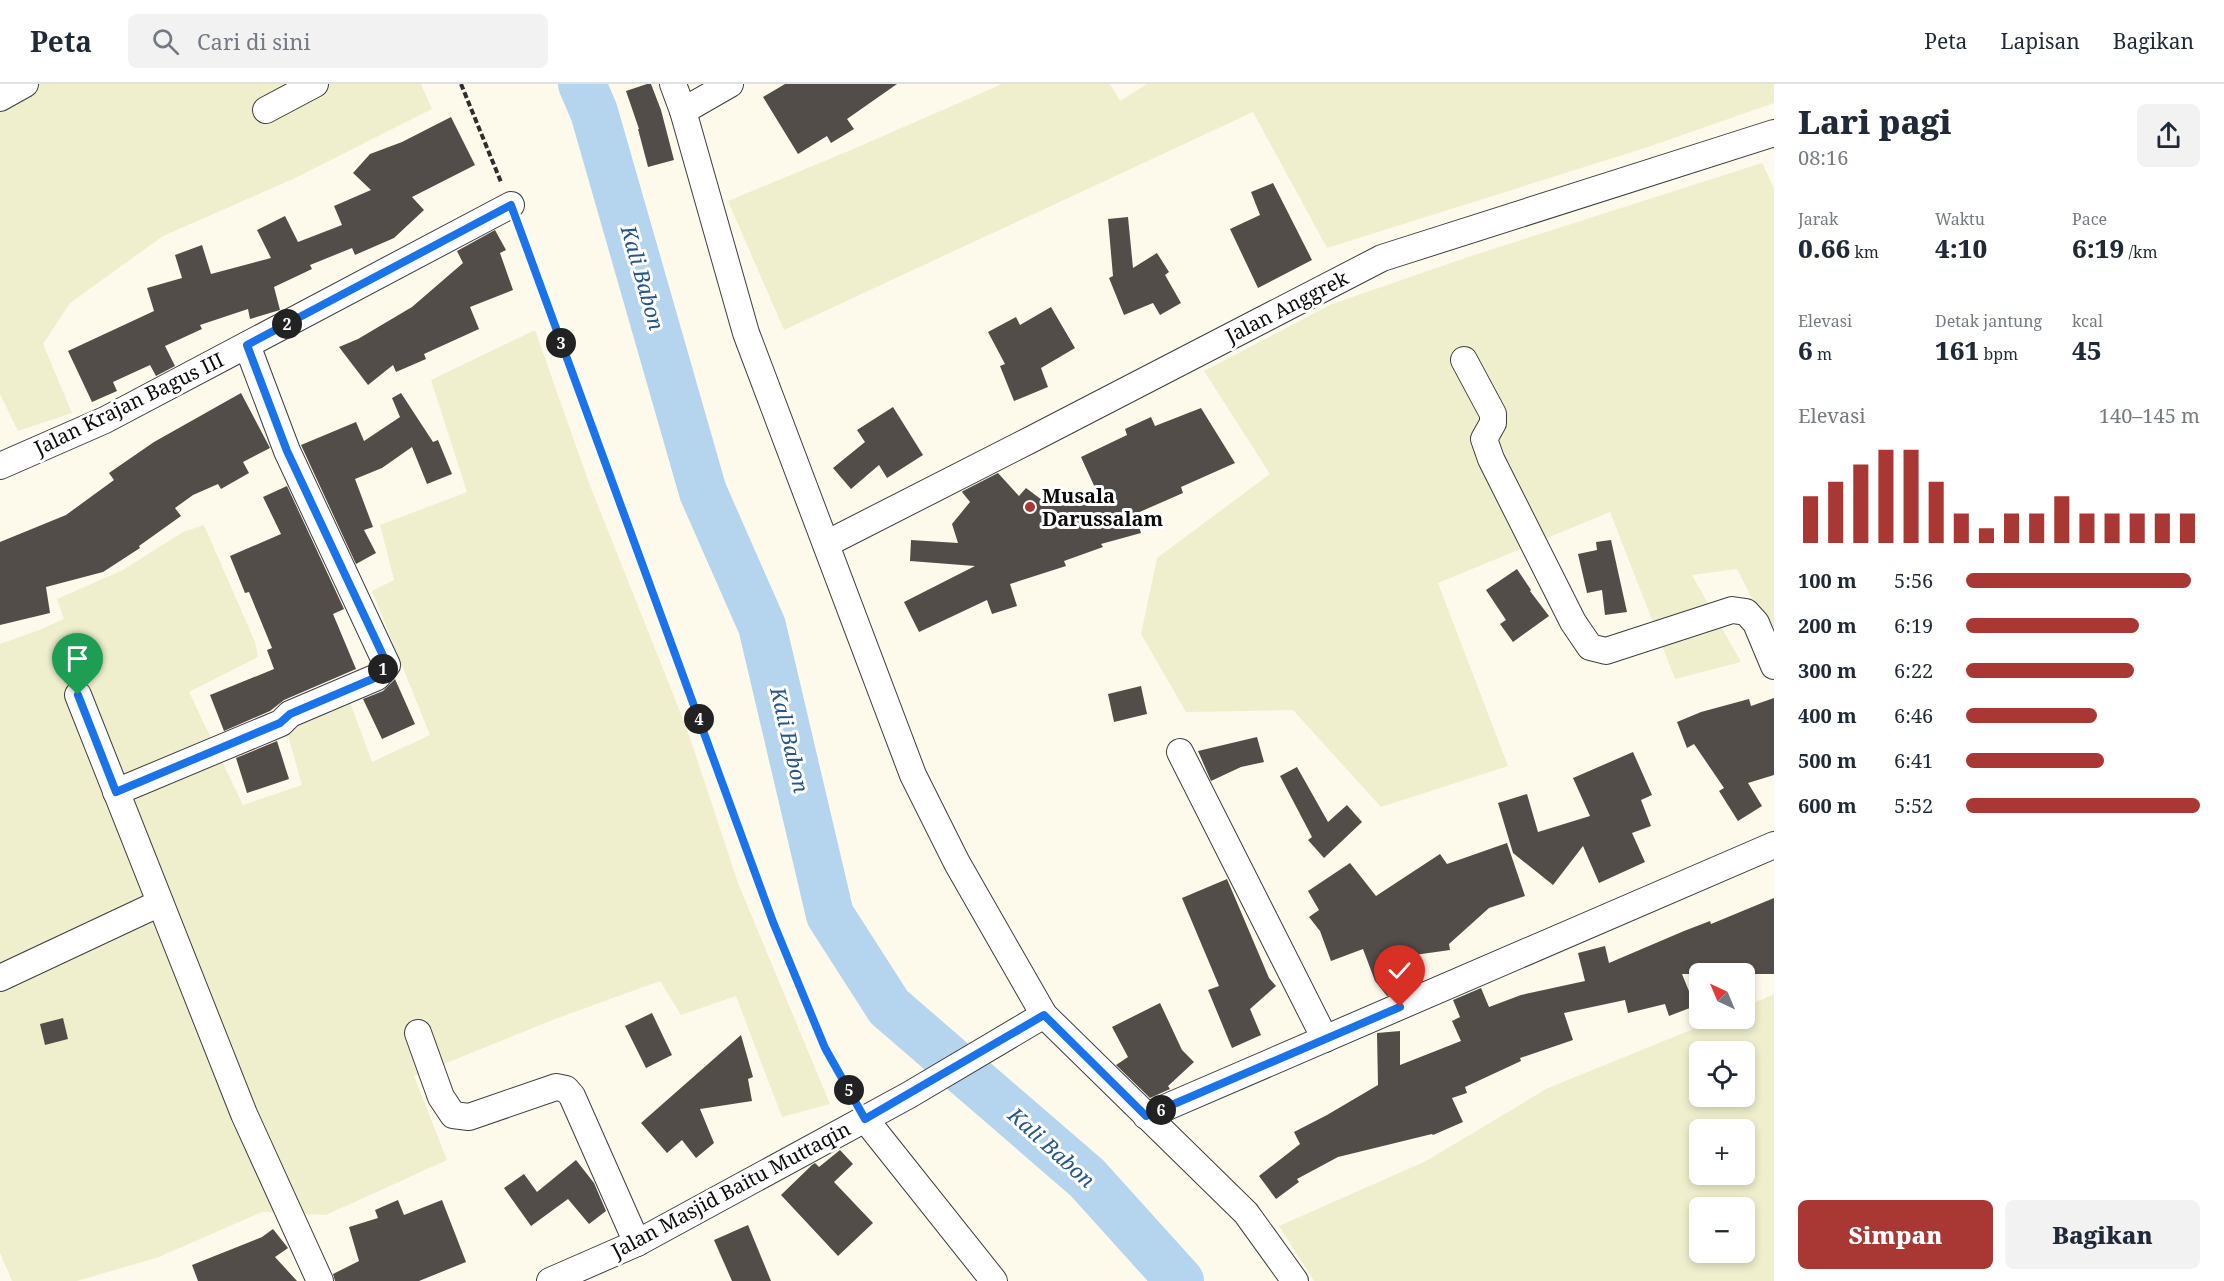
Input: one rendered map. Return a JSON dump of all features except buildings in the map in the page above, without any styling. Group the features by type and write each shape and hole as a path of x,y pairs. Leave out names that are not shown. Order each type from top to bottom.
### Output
{"street":[{"path":"0,98 25,84"},
{"path":"266,110 315,84"},
{"path":"673,84 683,111 746,333 913,775 1035,1021 1146,1116 1246,1213 1294,1281"},
{"path":"683,111 730,84"},
{"name":"Jalan Anggrek","path":"825,544 1022,445 1382,258 1774,133"},
{"name":"Jalan Krajan Bagus III","path":"0,466 105,420 511,205"},
{"path":"116,792 280,723 290,714 377,677 387,664 287,451 247,345"},
{"path":"1464,360 1493,414 1493,423 1485,439 1491,459 1573,622 1590,647 1606,651 1732,610 1746,612 1756,623 1774,666"},
{"path":"78,695 244,1114 320,1281"},
{"path":"1180,752 1325,1040"},
{"path":"1146,1116 1774,845"},
{"path":"0,978 160,903"},
{"name":"Jalan Masjid Baitu Muttaqin","path":"550,1281 637,1243 909,1095 1035,1021"},
{"path":"418,1033 441,1097 453,1115 470,1117 556,1087 566,1089 572,1096 637,1243"},
{"path":"865,1119 994,1281"}],"path":[{"path":"461,84 511,205 773,922 825,1048 865,1119"}],"green space":[{"path":"0,84 421,84 432,109 293,179 163,236 70,303 43,344 72,413 18,431 0,394"},
{"path":"1002,84 1110,84 1120,101 1147,84 1774,84 1774,103 1648,147 1327,248 1253,112 784,330 728,201"},
{"path":"1762,163 1774,188 1774,641 1737,569 1692,575 1741,662 1675,679 1610,512 1438,583 1508,766 1381,807 1293,710 1186,712 1141,634 1157,558 1270,474 1204,371 1332,304 1471,256"},
{"path":"535,330 589,483 687,729 738,883 830,1104 782,1117 736,996 681,1015 660,981 555,1019 414,1076 447,1160 326,1215 262,1212 159,1257 77,1281 12,1281 0,1253 0,644 64,619 57,599 123,570 183,532 204,525 255,642 258,657 189,692 243,805 302,785 285,725 348,697 372,762 430,735 372,591 394,580 380,525 467,492 431,380"},
{"path":"1774,994 1774,1281 1314,1281 1279,1226 1426,1161 1548,1088 1693,1029 1755,1029 1755,1003"}],"waterway":[{"name":"Kali Babon","path":"582,84 594,112 703,492 762,626 830,915 889,1007 1087,1178 1180,1281"}],"place":[{"name":"Musala Darussalam","path":"1030,507"}],"route":[{"path":"78,695 116,792 280,723 290,714 377,677 387,664 287,451 247,345 511,205 773,922 825,1048 865,1119 1044,1015 1146,1116 1400,1007"}]}
